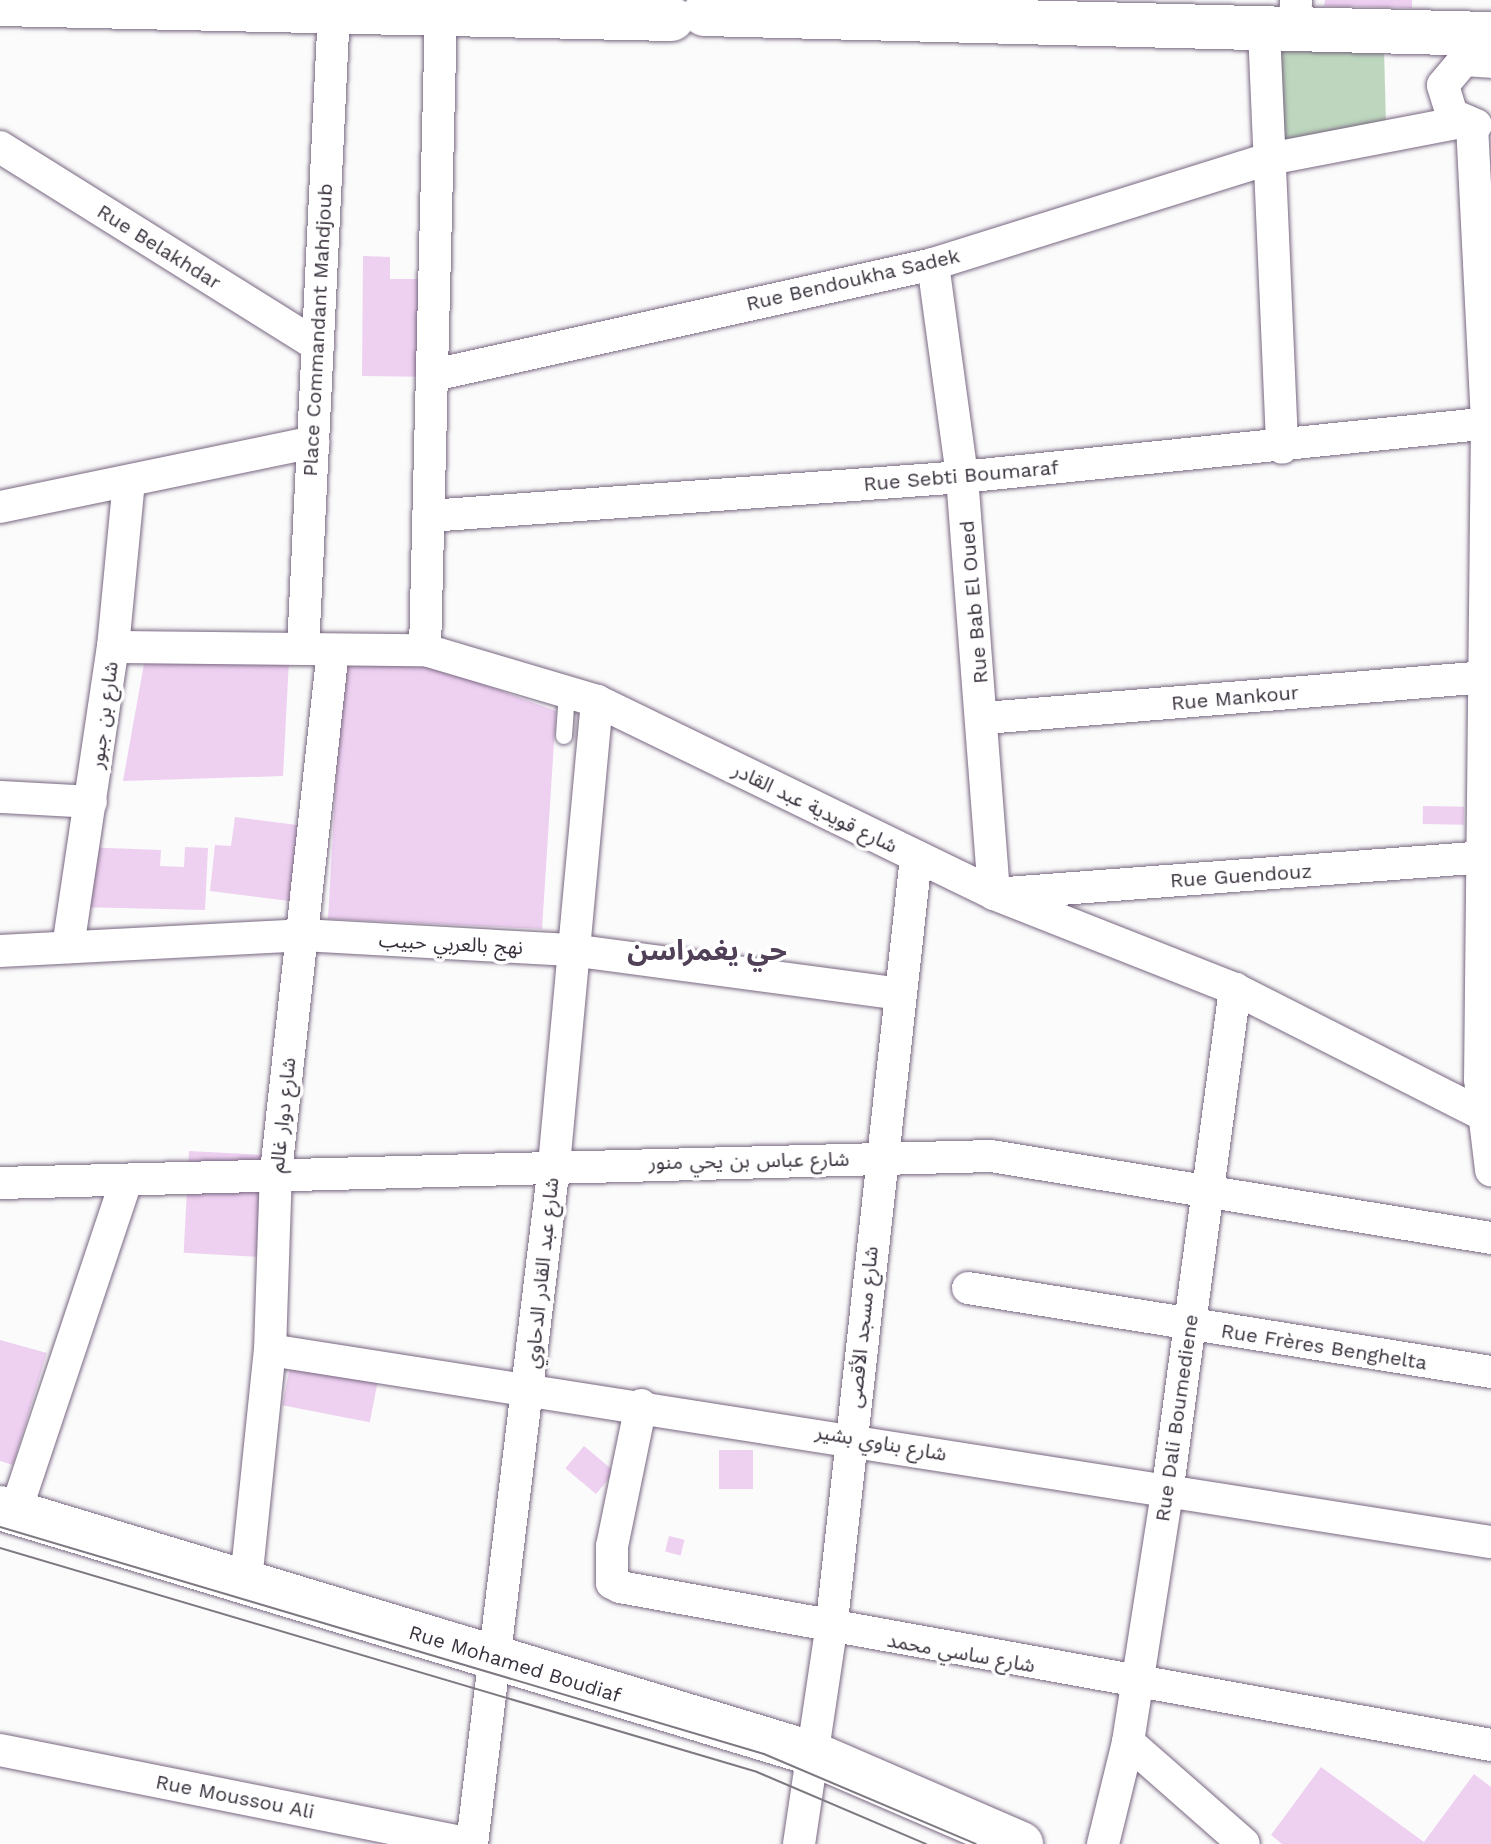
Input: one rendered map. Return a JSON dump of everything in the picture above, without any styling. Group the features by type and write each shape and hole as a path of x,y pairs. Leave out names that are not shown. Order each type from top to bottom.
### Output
{"main road":[{"path":"0,4 441,12 685,8 1285,20 1477,39"},
{"name":"Rue Mohamed Boudiaf","path":"8,1510 811,1753 1021,1844"}],"street":[{"name":"Place Commandant Mahdjoub","path":"318,649 313,442 334,10"},
{"path":"425,650 441,12"},
{"path":"1282,448 1264,160 1285,20"},
{"path":"1477,39 1442,95 1474,123 1489,423 1486,1096 1491,1170"},
{"name":"Rue Bendoukha Sadek","path":"434,375 933,264 1264,160 1474,123"},
{"name":"Rue Belakhdar","path":"0,147 318,346"},
{"name":"Rue Bab El Oued","path":"933,264 962,477 985,718 994,894"},
{"name":"Rue Sebti Boumaraf","path":"429,516 962,477 1282,448 1489,423"},
{"path":"0,507 313,442"},
{"name":"شارع بن جبور","path":"68,947 113,647 129,482"},
{"name":"شارع قويدية عبد القادر","path":"113,647 425,650 582,696 994,894 1235,989 1486,1096"},
{"name":"شارع دوار غالم","path":"246,1581 270,1350 276,1172 302,935 318,649"},
{"name":"Rue Mankour","path":"985,718 1486,677"},
{"name":"شارع عبد القادر الدحاوي","path":"470,1844 554,1165 571,950 582,696"},
{"path":"0,797 91,802"},
{"name":"شارع مسجد الأقصى","path":"799,1844 831,1630 880,1159 916,857"},
{"name":"Rue Guendouz","path":"994,894 1488,857"},
{"name":"نهج بالعربي حبيب","path":"0,951 302,935 571,950 899,994"},
{"name":"Rue Dali Boumediene","path":"1103,1844 1128,1742 1167,1494 1235,989"},
{"name":"شارع عباس بن يحي منور","path":"0,1183 126,1181 276,1172 991,1156 1491,1238"},
{"path":"8,1510 126,1181"},
{"name":"Rue Frères Benghelta","path":"968,1288 1491,1372"},
{"name":"شارع بناوي بشير","path":"270,1350 528,1394 641,1405 851,1437 1167,1494 1491,1542"},
{"name":"شارع ساسي محمد","path":"641,1405 612,1546 612,1583 831,1630 1491,1745"},
{"path":"1128,1742 1244,1844"},
{"name":"Rue Moussou Ali","path":"0,1750 470,1844"}],"lane":[{"path":"564,736 582,696"}],"green space":[{"path":"1275,47 1384,49 1386,125 1279,142"}],"building":[{"path":"1325,0 1412,0 1412,8 1324,6"},
{"path":"363,256 390,257 390,279 440,279 439,377 362,376"},
{"path":"343,654 417,660 556,711 542,929 328,919"},
{"path":"145,658 289,660 283,776 123,781"},
{"path":"1423,806 1464,807 1464,825 1423,824"},
{"path":"235,817 313,827 304,903 210,891 215,845 231,846"},
{"path":"80,847 161,850 160,866 184,867 185,847 208,848 205,910 78,907"},
{"path":"189,1151 262,1155 257,1257 184,1253"},
{"path":"0,1340 47,1353 13,1465 0,1461"},
{"path":"291,1361 378,1378 370,1422 282,1405"},
{"path":"584,1446 615,1472 596,1494 565,1468"},
{"path":"719,1450 753,1450 753,1489 719,1489"},
{"path":"669,1536 685,1540 681,1555 665,1552"},
{"path":"1321,1767 1424,1842 1474,1774 1491,1787 1491,1844 1282,1844 1271,1835"}],"tram line":[{"path":"0,1527 764,1754 976,1844"},
{"path":"0,1548 757,1772 926,1844"}],"district":[{"name":"حي يغمراسن","path":"707,951"}]}
